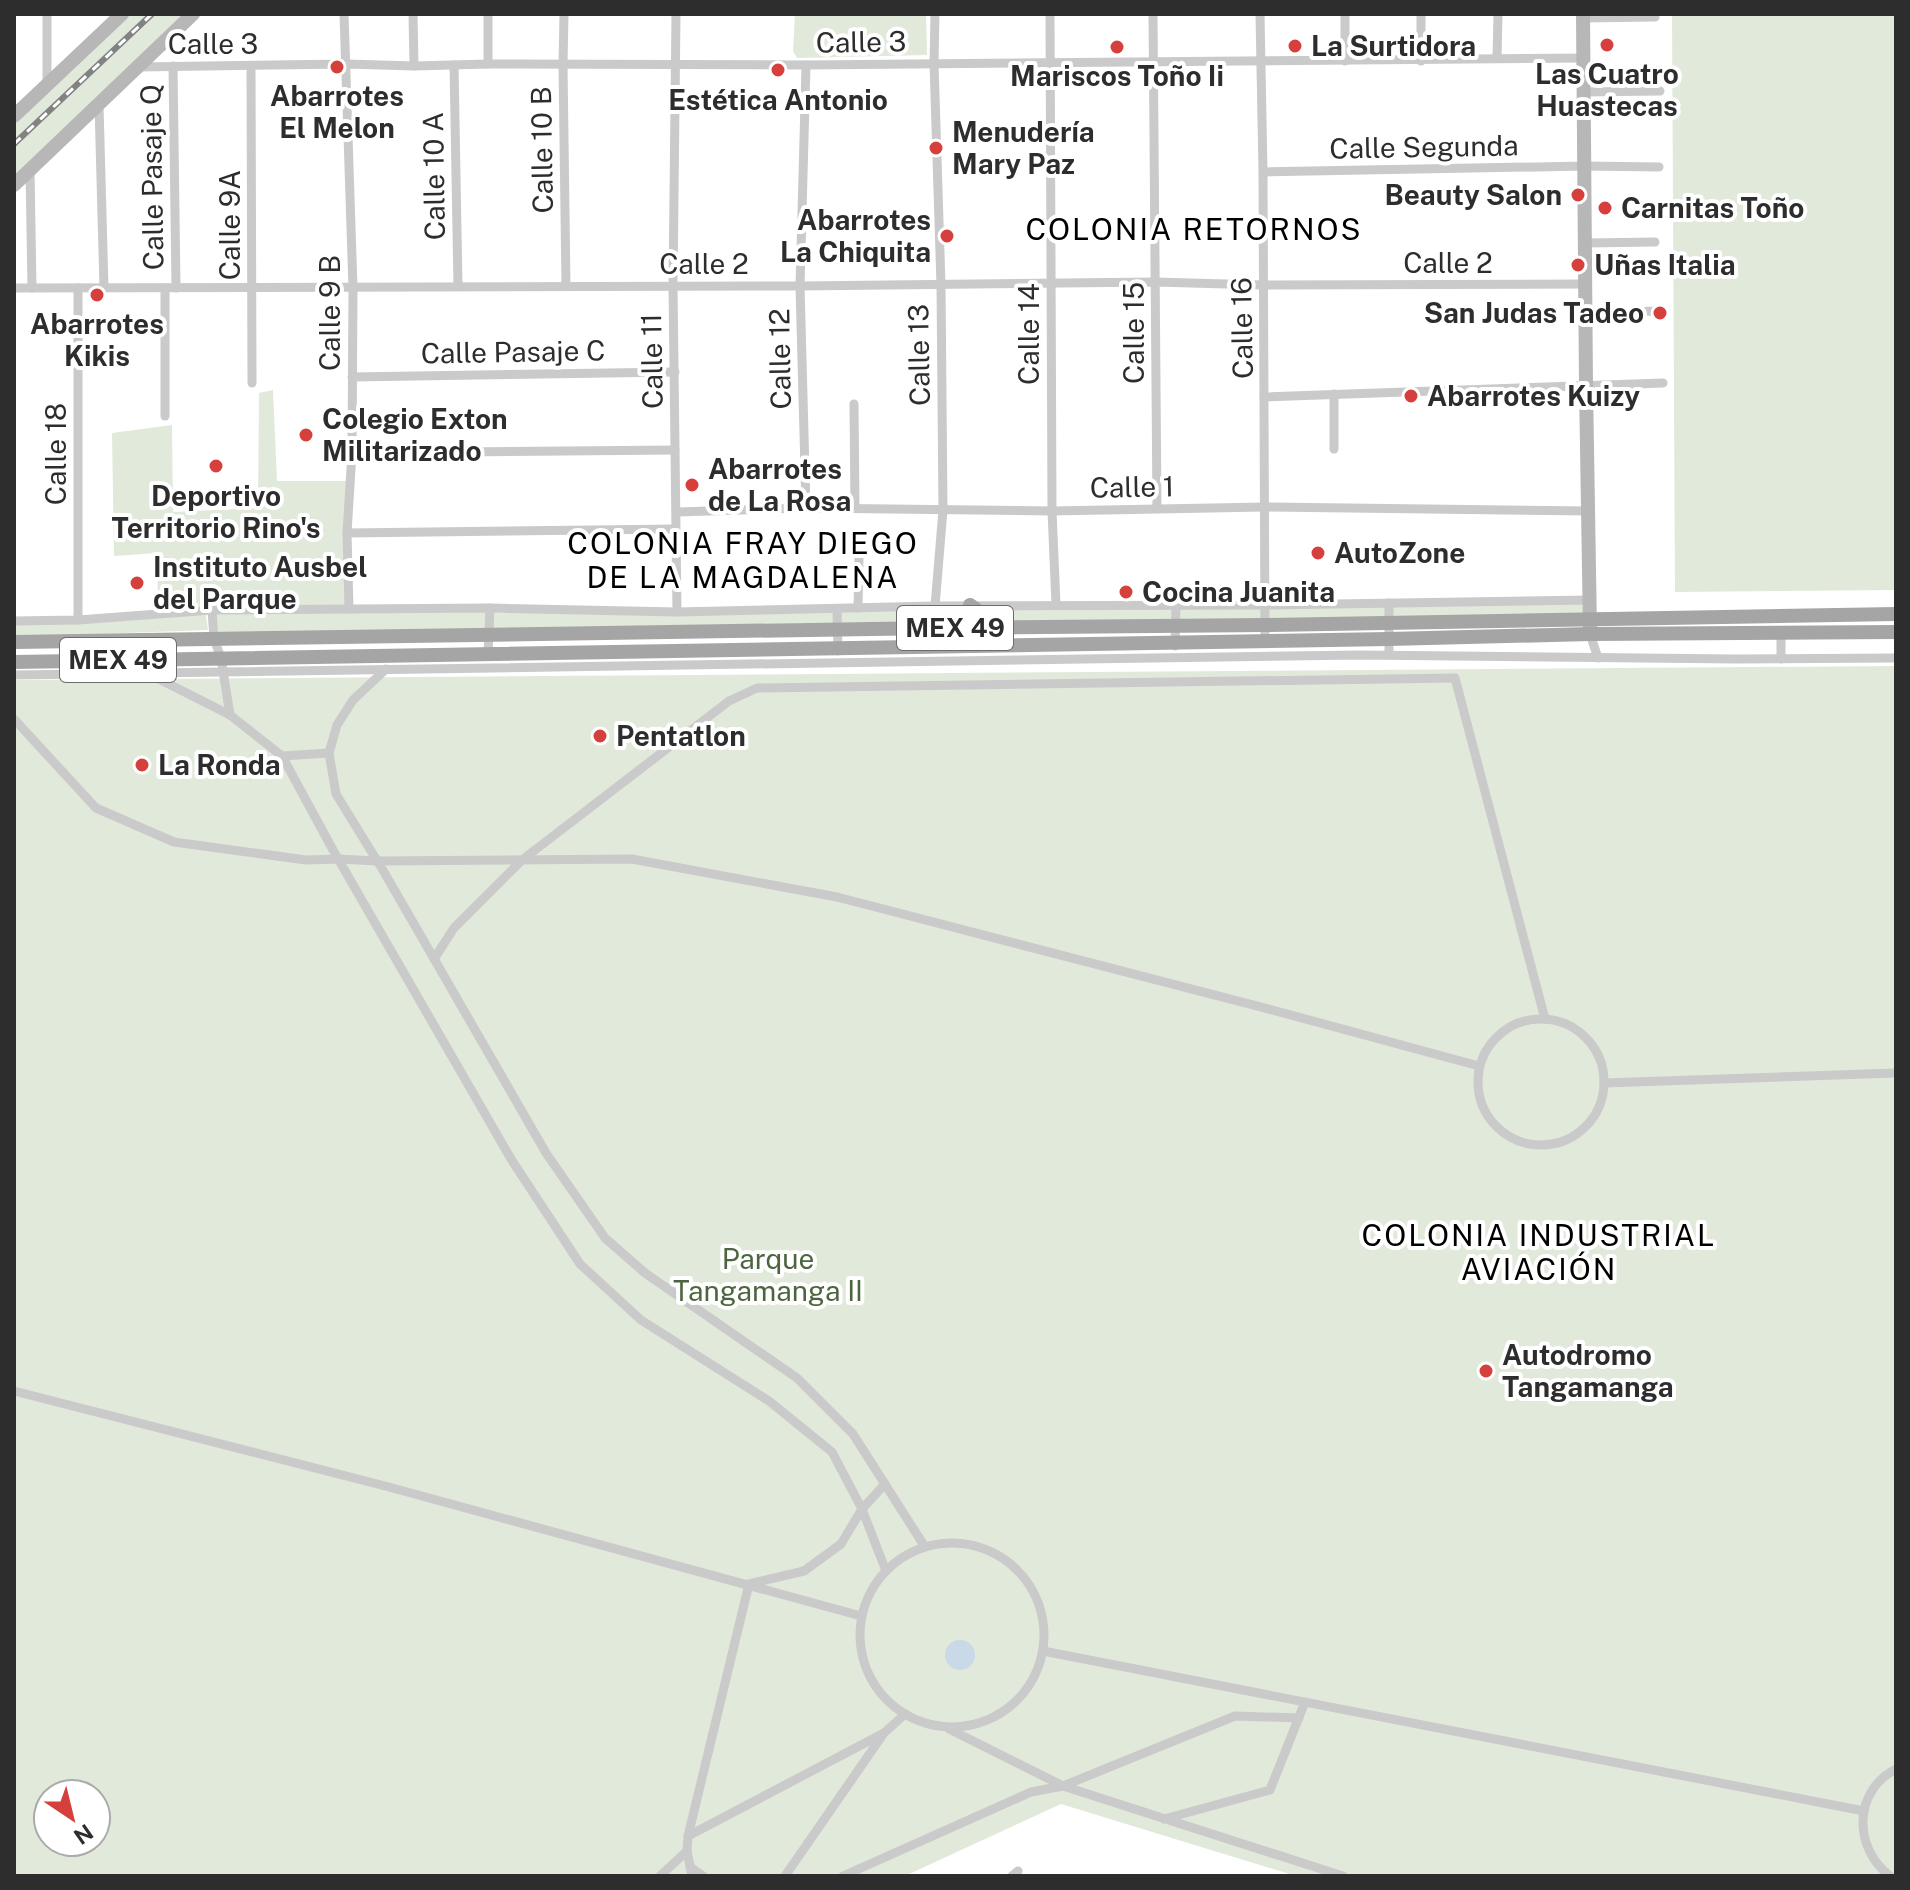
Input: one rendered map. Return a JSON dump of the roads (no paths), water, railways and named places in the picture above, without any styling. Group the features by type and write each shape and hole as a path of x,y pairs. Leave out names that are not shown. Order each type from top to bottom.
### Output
{"main road":[{"path":"14,185 193,14"},
{"path":"14,116 120,15"},
{"path":"1583,16 1590,627"},
{"path":"970,605 1000,627"},
{"name":"MEX 49","path":"14,662 110,667 404,656 838,655 935,647 1175,650 1265,641 1389,639 1896,614"},
{"name":"MEX 49","path":"14,642 1525,621 1590,627"},
{"name":"MEX 49","path":"1670,626 1781,633 1896,632"}],"street":[{"path":"47,14 47,87"},
{"name":"Calle 9 B","path":"344,14 353,288 352,453 347,533 349,609"},
{"path":"413,14 414,66"},
{"path":"488,14 488,64"},
{"name":"Calle 10 B","path":"564,14 566,286"},
{"name":"Calle 11","path":"676,14 673,286 677,612"},
{"name":"Calle 13","path":"935,14 943,510 935,647"},
{"name":"Calle 14","path":"1050,14 1052,511 1056,605"},
{"name":"Calle 15","path":"1153,14 1157,508"},
{"name":"Calle 16","path":"1260,14 1265,641"},
{"path":"1345,14 1345,61"},
{"path":"1421,14 1421,61"},
{"path":"1497,58 1498,14"},
{"path":"1583,16 1655,17"},
{"name":"Calle 3","path":"139,67 1584,58"},
{"name":"Calle 10 A","path":"454,65 458,286"},
{"name":"Calle 12","path":"806,65 800,286 806,508"},
{"name":"Calle Pasaje Q","path":"165,416 173,66"},
{"name":"Calle 9A","path":"251,66 252,383"},
{"path":"1584,92 1660,91"},
{"path":"99,105 104,288"},
{"name":"Calle Segunda","path":"1263,172 1659,167"},
{"path":"30,170 32,288"},
{"path":"1586,243 1655,242"},
{"name":"Calle 2","path":"14,288 1155,282 1263,285 1586,284"},
{"name":"Calle 18","path":"78,288 78,620"},
{"path":"1587,313 1660,311"},
{"name":"Calle Pasaje C","path":"352,377 675,372"},
{"path":"1264,397 1663,383"},
{"path":"1334,394 1334,449"},
{"path":"854,404 855,508"},
{"path":"352,453 675,450"},
{"name":"Calle 1","path":"677,512 806,508 1052,511 1264,507 1589,511"},
{"path":"347,533 675,529"},
{"path":"858,608 859,557"},
{"path":"14,621 78,620 212,610 490,608 677,612 970,605 1590,600"},
{"path":"1525,621 1526,601"},
{"path":"1443,622 1444,602"},
{"path":"1389,603 1389,655"},
{"path":"1175,650 1176,605"},
{"path":"488,655 490,608"},
{"path":"837,609 838,655"},
{"path":"212,610 214,639 222,664 230,715"},
{"path":"1590,627 1598,658"},
{"path":"1781,633 1781,659"},
{"path":"150,674 222,664 386,669 838,655 1175,650 1598,658 1896,658"},
{"path":"404,656 353,700 337,725 329,753 336,794 546,1153 605,1238 645,1273 797,1378 853,1434 925,1547"},
{"path":"14,675 110,667 150,674 230,715 282,756 511,1159 580,1264 641,1320 769,1401 832,1452 862,1509 886,1571"},
{"path":"434,959 454,928 522,860 729,701 757,688 1455,678 1545,1019"},
{"path":"14,719 96,808 174,842 306,860 632,859 837,897 1479,1066"},
{"path":"282,756 329,753"},
{"path":"1545,1019 1571,1027 1585,1037 1602,1066 1604,1083 1601,1100 1592,1118 1579,1132 1561,1142 1541,1145 1521,1142 1505,1135 1492,1123 1478,1090 1479,1066 1494,1040 1509,1028 1526,1021 1545,1019"},
{"path":"1604,1083 1896,1073"},
{"path":"14,1391 389,1487 861,1616"},
{"path":"749,1584 804,1571 841,1544 862,1509 885,1484"},
{"path":"972,1545 995,1553 1015,1568 1030,1586 1040,1609 1043,1651 1036,1673 1025,1692 1009,1708 990,1719 968,1726 946,1728 924,1724 904,1715 884,1699 870,1679 862,1659 859,1637 861,1616 875,1584 897,1561 925,1547 972,1545"},
{"path":"703,1876 691,1871 688,1836 749,1584"},
{"path":"1043,1651 1864,1811"},
{"path":"1164,1819 1270,1790 1305,1702"},
{"path":"785,1876 884,1733 904,1715"},
{"path":"843,1876 1031,1792 1063,1786 1235,1716 1299,1718"},
{"path":"946,1728 1063,1786 1343,1876"},
{"path":"688,1836 884,1733"},
{"path":"1890,1876 1872,1858 1864,1838 1864,1811 1872,1790 1896,1769"},
{"path":"660,1876 687,1851"}],"water":[{"path":"960,1640 966,1641 974,1649 974,1661 966,1669 960,1670 954,1669 946,1661 945,1655 946,1649 954,1641"}],"railway":[{"path":"14,144 152,14"}],"place":[{"name":"Las Cuatro Huastecas","path":"1607,45"},
{"name":"La Surtidora","path":"1295,46"},
{"name":"Mariscos Toño Ii","path":"1117,47"},
{"name":"Abarrotes El Melon","path":"337,67"},
{"name":"Estética Antonio","path":"778,70"},
{"name":"Menudería Mary Paz","path":"936,148"},
{"name":"Beauty Salon","path":"1578,195"},
{"name":"Carnitas Toño","path":"1605,208"},
{"name":"Abarrotes La Chiquita","path":"947,236"},
{"name":"Uñas Italia","path":"1578,265"},
{"name":"Abarrotes Kikis","path":"97,295"},
{"name":"San Judas Tadeo","path":"1660,313"},
{"name":"Abarrotes Kuizy","path":"1411,396"},
{"name":"Colegio Exton Militarizado","path":"306,435"},
{"name":"Deportivo Territorio Rino's","path":"216,466"},
{"name":"Abarrotes de La Rosa","path":"692,485"},
{"name":"AutoZone","path":"1318,553"},
{"name":"Instituto Ausbel del Parque","path":"137,583"},
{"name":"Cocina Juanita","path":"1126,592"},
{"name":"Pentatlon","path":"600,736"},
{"name":"La Ronda","path":"142,765"},
{"name":"Autodromo Tangamanga","path":"1486,1371"}],"district":[{"name":"COLONIA RETORNOS","path":"1194,230"},
{"name":"COLONIA FRAY DIEGO DE LA MAGDALENA","path":"743,561"},
{"name":"COLONIA INDUSTRIAL AVIACIÓN","path":"1539,1253"}],"park label":[{"name":"Parque Tangamanga II","path":"768,1275"}]}
